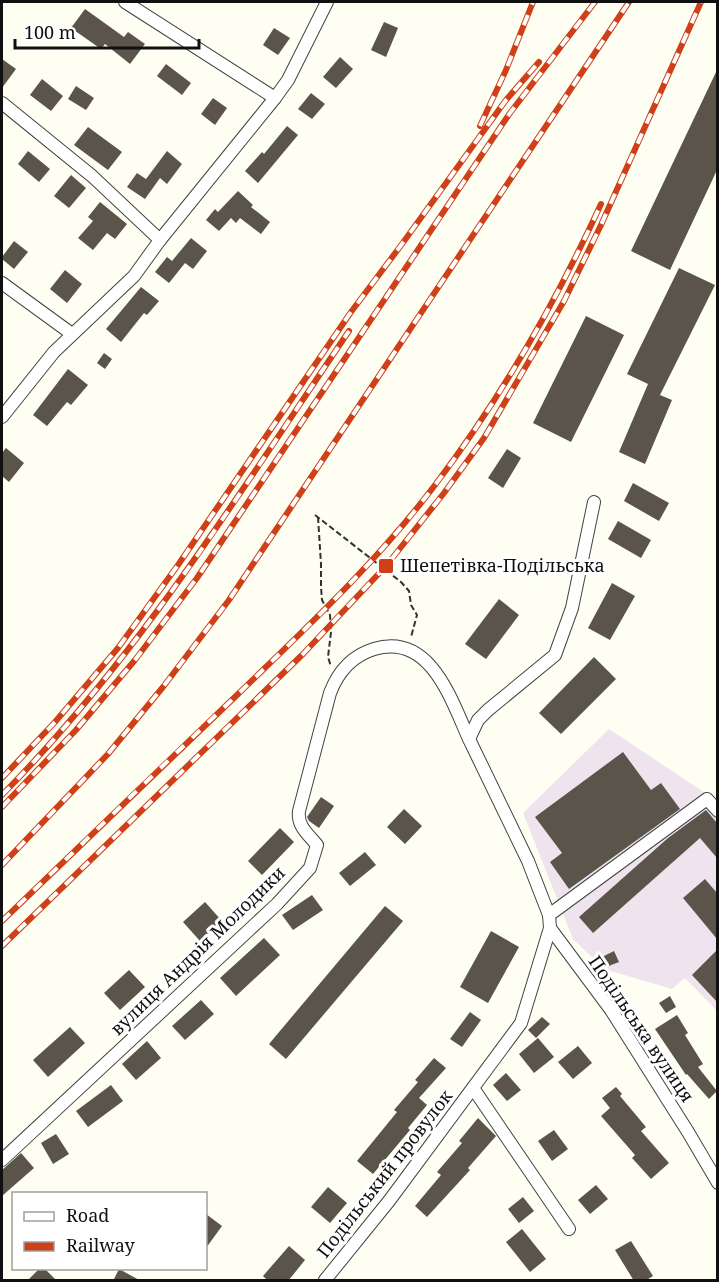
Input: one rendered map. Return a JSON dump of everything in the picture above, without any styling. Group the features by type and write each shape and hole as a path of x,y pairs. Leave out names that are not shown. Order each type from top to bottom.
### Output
{"street":[{"path":"125,2 275,98"},
{"path":"2,417 54,352 134,276 160,240 275,98 288,80 327,2"},
{"path":"2,103 93,176 160,240"},
{"path":"2,283 72,334"},
{"path":"470,739 478,720 488,710 555,656 572,608 594,502"},
{"name":"вулиця Андрія Молодики","path":"2,1160 277,903 310,868 317,845 300,825 298,818 330,693 336,678 354,658 367,651 395,645 409,649"},
{"path":"409,649 424,657 433,669 470,739"},
{"name":"Подільський провулок","path":"325,1281 389,1201 521,1023 550,928 549,915 528,861 470,739"},
{"path":"549,915 706,799 717,810"},
{"name":"Подільська вулиця","path":"550,928 611,1010 688,1132 717,1183"},
{"name":"Подільський провулок","path":"473,1088 569,1229"}],"path":[{"path":"336,678 328,657 331,632 330,615 322,600 317,516 379,564 409,591 411,605 417,615 409,649"}],"shaded area":[{"path":"609,729 718,804 717,1011 685,978 672,989 604,969 573,939 523,813"}],"building":[{"path":"85,9 124,37 128,32 145,44 130,64 105,44 101,49 71,28"},
{"path":"384,22 398,28 386,57 371,50"},
{"path":"274,28 290,38 278,55 263,45"},
{"path":"340,57 353,69 336,88 323,77"},
{"path":"2,59 16,69 2,88"},
{"path":"166,64 191,83 182,95 157,76"},
{"path":"717,70 717,170 670,270 631,251"},
{"path":"42,79 63,96 51,111 30,95"},
{"path":"76,86 94,98 86,110 68,99"},
{"path":"311,93 325,104 312,119 298,109"},
{"path":"213,98 227,108 215,125 201,114"},
{"path":"287,126 298,135 258,183 245,171 262,152 264,154"},
{"path":"88,127 122,152 108,170 74,145"},
{"path":"28,151 50,169 39,182 18,164"},
{"path":"167,151 182,164 167,184 160,178 145,199 127,187 137,173 146,179"},
{"path":"71,175 86,188 69,208 54,196"},
{"path":"238,191 253,205 251,207 270,222 261,234 240,218 236,223 231,218 219,231 206,220 215,209 218,212"},
{"path":"100,202 127,224 115,239 107,233 93,250 78,238 93,221 88,217"},
{"path":"191,238 207,251 193,269 185,263 169,283 155,272 167,257 172,261"},
{"path":"14,241 28,252 14,269 2,257"},
{"path":"679,268 715,285 660,395 672,400 645,464 619,452 648,384 627,374"},
{"path":"65,270 82,284 67,303 50,289"},
{"path":"141,287 159,301 147,315 144,313 121,342 106,329"},
{"path":"586,316 624,335 571,442 533,423"},
{"path":"104,353 112,359 105,369 97,363"},
{"path":"68,369 88,385 71,405 67,402 47,426 33,415"},
{"path":"6,448 24,463 9,482 2,476 2,453"},
{"path":"507,449 521,458 503,488 488,478"},
{"path":"633,483 669,503 659,521 624,501"},
{"path":"618,521 651,540 641,558 608,539"},
{"path":"612,583 635,596 610,640 588,628"},
{"path":"499,599 519,615 486,659 465,644"},
{"path":"594,657 616,679 561,734 539,713"},
{"path":"623,752 651,790 661,783 680,809 569,889 550,862 562,853 535,817"},
{"path":"321,797 334,806 319,828 307,817"},
{"path":"404,809 422,826 405,844 387,827"},
{"path":"706,810 717,823 717,858 700,838 593,933 579,917 668,838"},
{"path":"280,828 294,842 262,875 248,861"},
{"path":"365,852 376,865 350,886 339,873"},
{"path":"705,879 717,893 717,939 683,898"},
{"path":"312,895 323,910 293,930 282,915"},
{"path":"205,902 222,921 200,941 183,922"},
{"path":"385,906 403,921 286,1059 269,1044"},
{"path":"491,931 519,947 488,1003 460,987"},
{"path":"264,938 280,955 236,996 220,978"},
{"path":"717,950 717,1002 692,975"},
{"path":"614,951 619,962 606,967 602,957"},
{"path":"129,970 145,987 120,1010 104,993"},
{"path":"670,996 676,1007 666,1013 659,1003"},
{"path":"201,1000 214,1014 185,1040 172,1026"},
{"path":"470,1012 481,1020 462,1047 450,1039"},
{"path":"677,1015 688,1033 685,1035 703,1064 698,1067 717,1091 709,1099 686,1075 655,1029"},
{"path":"542,1017 550,1024 536,1038 528,1030"},
{"path":"70,1027 85,1043 48,1077 33,1060"},
{"path":"538,1038 554,1057 534,1073 519,1054"},
{"path":"147,1041 161,1058 136,1080 122,1064"},
{"path":"578,1046 592,1063 573,1079 558,1062"},
{"path":"434,1058 446,1068 419,1098 427,1105 408,1128 410,1130 373,1174 357,1161 397,1112 394,1110 418,1082 415,1080"},
{"path":"506,1073 521,1090 507,1101 493,1085"},
{"path":"111,1085 123,1101 88,1127 76,1111"},
{"path":"616,1087 622,1094 620,1096 646,1127 641,1131 669,1163 651,1179 632,1158 635,1155 601,1116 610,1108 602,1098"},
{"path":"478,1118 496,1136 468,1168 470,1170 427,1217 415,1206 441,1175 437,1172 462,1143 459,1141"},
{"path":"554,1130 568,1149 552,1161 538,1141"},
{"path":"56,1134 69,1154 53,1164 41,1143"},
{"path":"21,1153 34,1168 2,1196 2,1170"},
{"path":"596,1185 608,1199 590,1214 578,1200"},
{"path":"328,1187 347,1203 330,1223 311,1207"},
{"path":"523,1197 534,1211 519,1223 508,1209"},
{"path":"207,1215 222,1226 207,1247"},
{"path":"522,1229 546,1259 530,1272 506,1242"},
{"path":"631,1241 653,1276 645,1281 634,1281 615,1250"},
{"path":"289,1246 305,1260 288,1281 268,1281 263,1276"},
{"path":"38,1270 46,1270 57,1281 27,1281"},
{"path":"118,1270 121,1270 141,1281 113,1281"}],"railway":[{"path":"480,126 506,70 533,2"},
{"path":"2,807 76,730 135,660 197,578 510,113 595,2"},
{"path":"2,865 108,754 163,687 229,600 629,2"},
{"path":"2,946 303,654 386,566 444,493 484,438 564,301 601,225 701,2"},
{"path":"2,778 55,722 118,648 178,565 351,312 506,100 539,62"},
{"path":"2,921 315,619 365,568 413,513 459,452 526,349 565,278 601,204"},
{"path":"2,795 52,742 143,630 227,512 349,331"}],"place":[{"name":"Шепетівка-Подільська","path":"386,566"}]}
